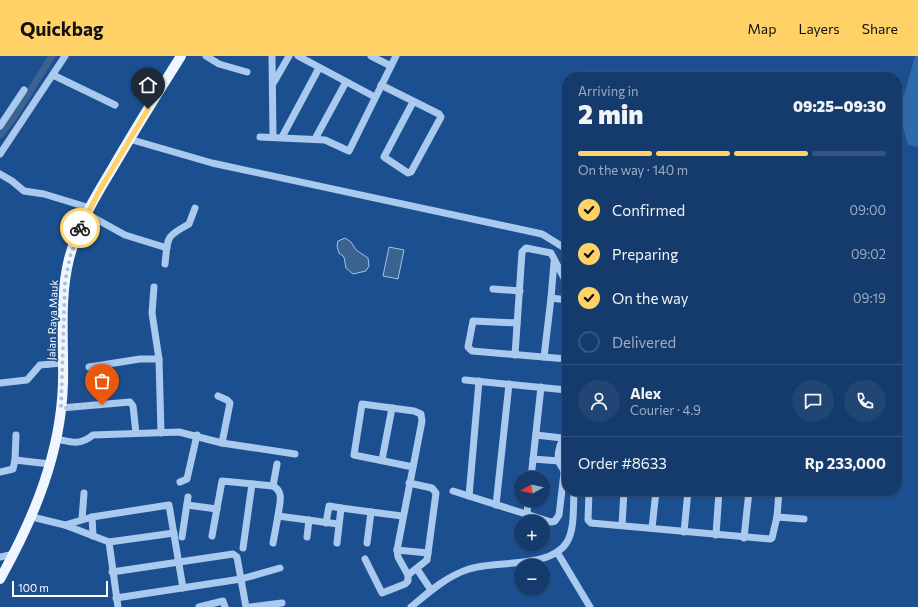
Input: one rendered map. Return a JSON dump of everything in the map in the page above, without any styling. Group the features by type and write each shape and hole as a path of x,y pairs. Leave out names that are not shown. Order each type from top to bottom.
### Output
{"main road":[{"name":"Jalan Raya Mauk","path":"0,579 32,517 50,464 56,439 61,408 67,270 74,244 89,211 129,139 181,56"}],"street":[{"path":"0,154 66,56"},
{"path":"206,56 219,64 247,72"},
{"path":"272,56 273,136"},
{"path":"273,83 289,56"},
{"path":"298,56 375,97"},
{"path":"371,56 391,66"},
{"path":"260,137 273,136 326,140 349,151 396,56"},
{"path":"282,137 319,68"},
{"path":"53,75 115,105"},
{"path":"315,139 346,82"},
{"path":"381,85 439,114 441,117 411,172 408,173 384,157 413,102"},
{"path":"0,126 24,90"},
{"path":"129,139 164,151 225,166 542,234 562,246"},
{"path":"0,174 12,181 24,191 44,194 89,211 125,235 167,248"},
{"path":"165,264 168,237 172,233 189,224 195,208"},
{"path":"515,355 522,252 526,248 551,253 554,262 562,276"},
{"path":"544,357 554,262"},
{"path":"154,287 152,313 159,359 161,433"},
{"path":"493,289 520,291"},
{"path":"551,298 562,299"},
{"path":"517,323 473,321 468,347 472,351 562,359"},
{"path":"89,367 140,359 159,359"},
{"path":"0,383 27,380 40,365 63,363"},
{"path":"465,380 562,389"},
{"path":"469,496 479,381"},
{"path":"496,505 509,384"},
{"path":"532,471 541,387"},
{"path":"218,396 227,400 230,404 222,443"},
{"path":"61,408 130,402 133,406 136,433"},
{"path":"365,559 382,593 405,584 408,581 408,575 398,557 398,550 402,516 413,467 422,421 421,414 364,403 361,406 353,454 356,456 413,467"},
{"path":"382,460 392,408"},
{"path":"56,439 78,443 84,442 93,435 179,432 197,435 201,439 222,443 295,454"},
{"path":"0,472 13,469 16,460 16,435"},
{"path":"180,482 187,478 197,435"},
{"path":"536,435 562,438"},
{"path":"559,461 562,454"},
{"path":"16,460 50,464"},
{"path":"533,460 559,461"},
{"path":"559,461 562,466"},
{"path":"274,486 277,464"},
{"path":"212,536 222,481 274,486 281,492 274,543"},
{"path":"408,575 427,560 436,493 432,488 409,483"},
{"path":"243,548 252,484"},
{"path":"550,522 558,519 562,489"},
{"path":"453,491 527,515 528,507"},
{"path":"82,519 84,493"},
{"path":"411,607 431,590 455,574 482,565 541,559 557,552 567,542 571,531 574,496"},
{"path":"589,496 588,520 591,523 744,538 772,538 777,517 779,496"},
{"path":"622,526 624,496"},
{"path":"652,528 655,496"},
{"path":"684,532 688,496"},
{"path":"716,535 719,496"},
{"path":"744,538 748,496"},
{"path":"182,537 188,497"},
{"path":"65,524 92,517 168,504 170,507 183,588"},
{"path":"187,505 217,509"},
{"path":"326,523 329,506 402,516"},
{"path":"337,543 341,508"},
{"path":"367,543 371,512"},
{"path":"278,516 338,524"},
{"path":"32,517 65,524 109,542 174,533"},
{"path":"92,517 93,536"},
{"path":"777,517 804,519"},
{"path":"307,537 309,520"},
{"path":"109,542 118,607"},
{"path":"398,550 428,553"},
{"path":"557,552 590,607"},
{"path":"0,557 14,554"},
{"path":"112,572 233,554 237,557 246,607"},
{"path":"116,598 241,579 280,568"},
{"path":"417,569 431,590"},
{"path":"199,607 223,601 225,607"},
{"path":"252,607 282,603"}],"shaded area":[{"path":"915,56 918,56 918,147 908,145 902,124 902,102"},
{"path":"345,238 351,242 356,250 368,258 369,266 366,271 353,274 346,268 344,257 339,253 337,246 338,241"},
{"path":"389,247 404,250 398,279 383,276"}],"waterway":[{"path":"0,135 14,117 52,56"}],"way so far":[{"path":"80,228 70,257 65,282 63,384 61,408 102,405"}],"route":[{"path":"80,228 102,186 148,109"}]}
